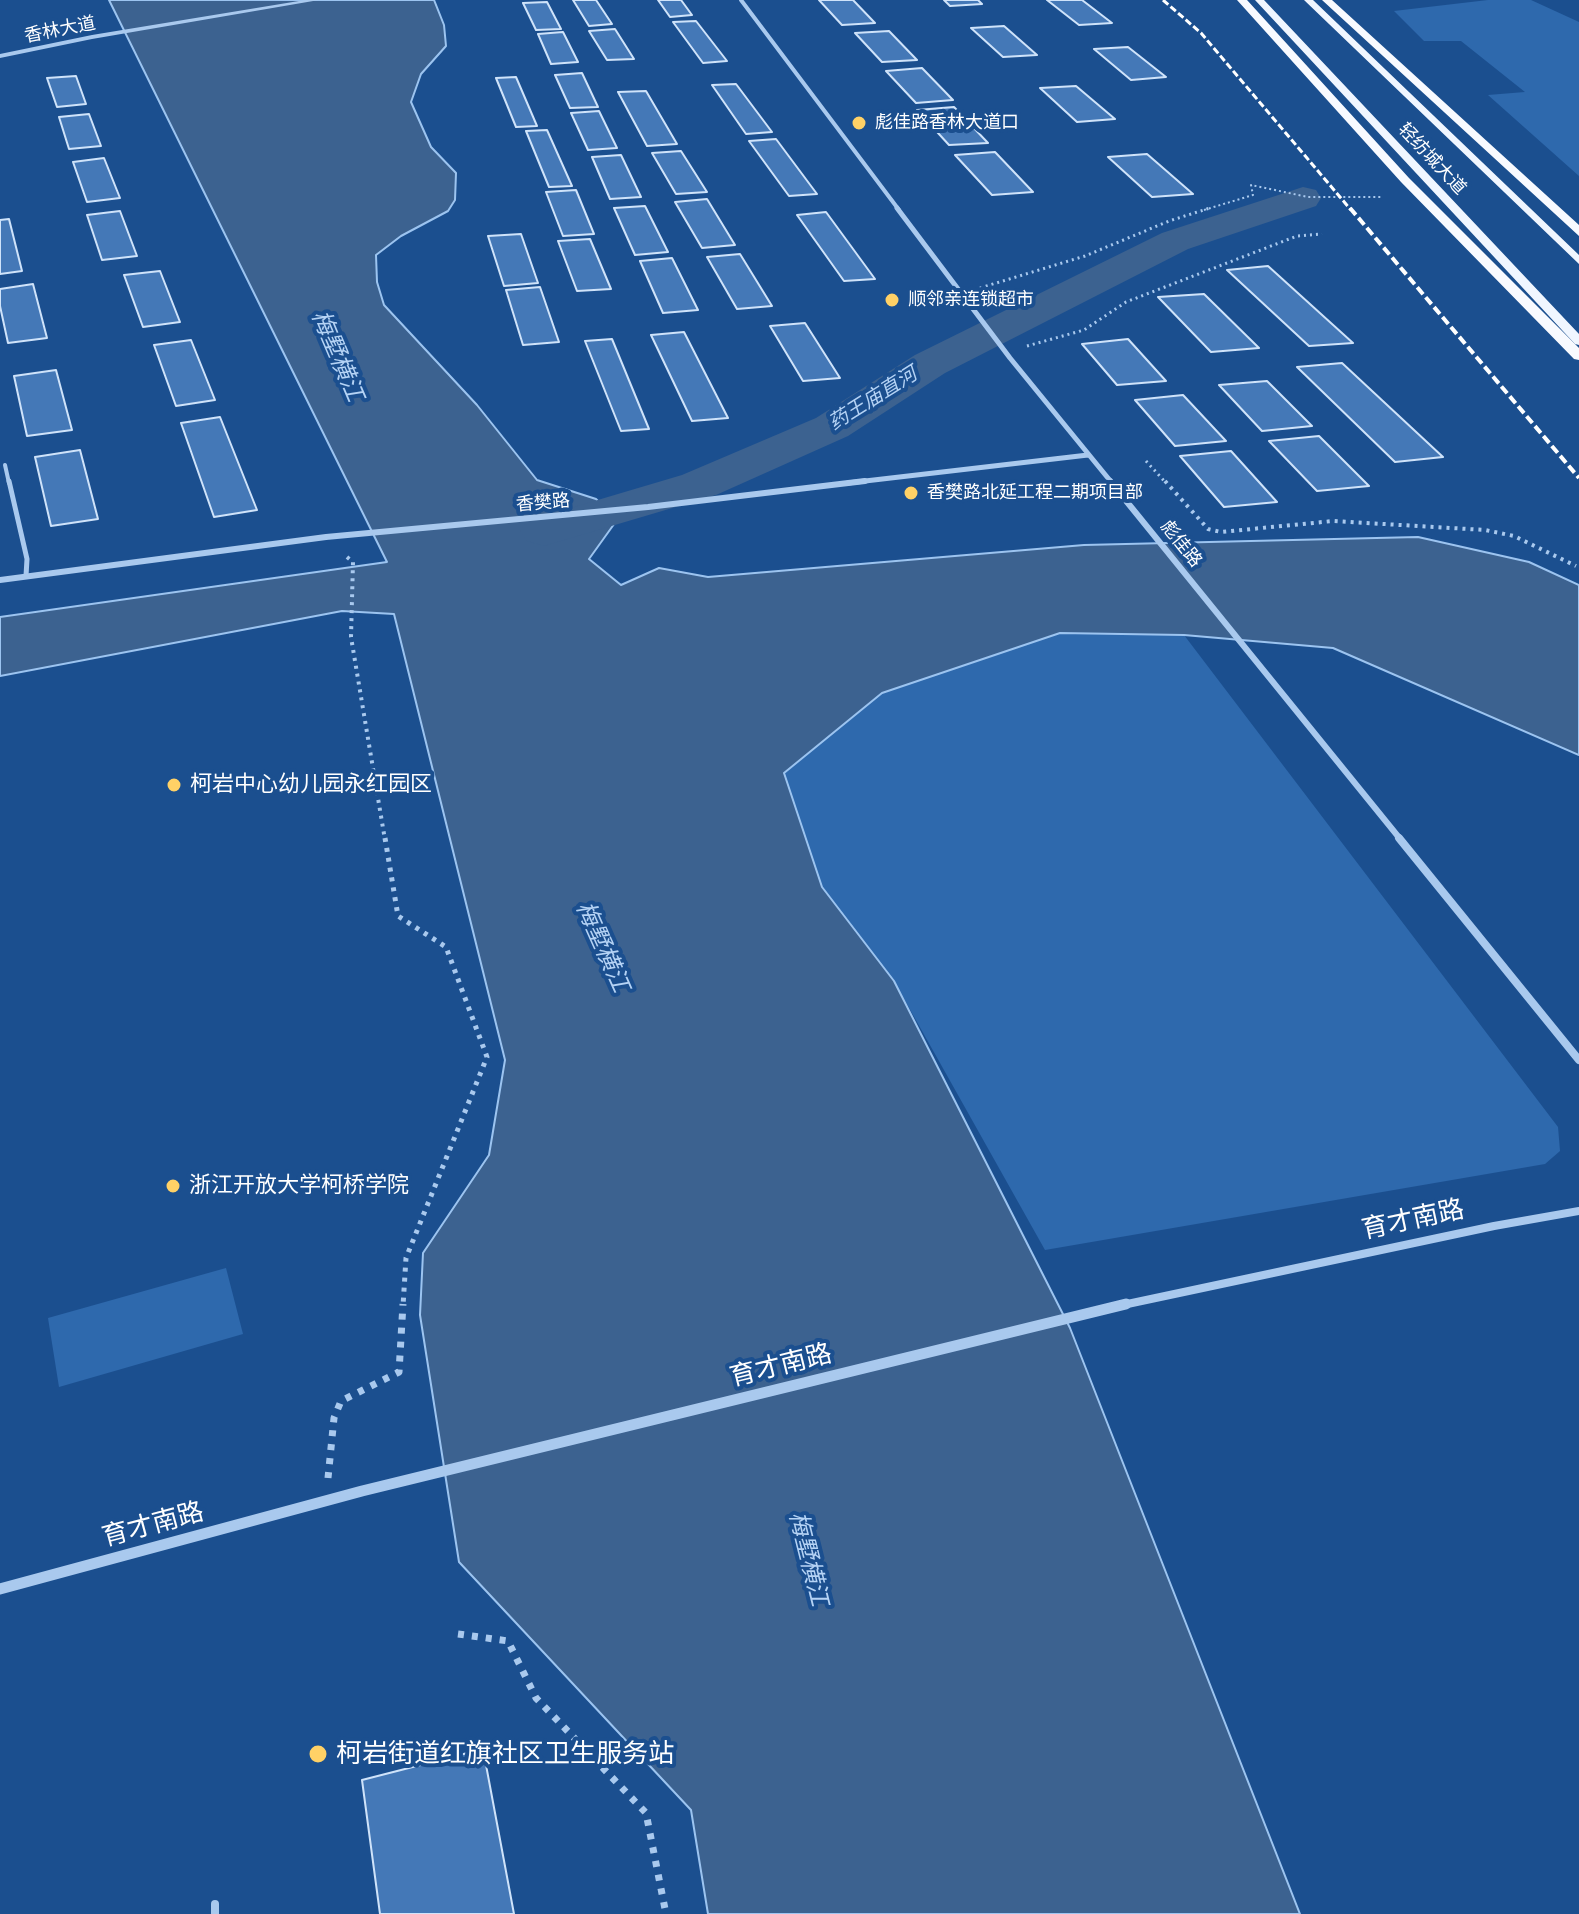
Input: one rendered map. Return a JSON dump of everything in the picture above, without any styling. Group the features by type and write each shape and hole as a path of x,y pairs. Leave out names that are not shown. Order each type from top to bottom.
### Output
{"highway":[{"path":"1242,0 1405,180 1579,356"},
{"path":"1327,0 1579,232"}],"main road":[{"name":"轻纺城大道","path":"1259,0 1579,341"},
{"name":"轻纺城大道","path":"1308,0 1579,261"}],"street":[{"name":"香林大道","path":"0,56 92,37 316,0"},
{"name":"彪佳路","path":"741,0 1010,358 1579,1060"},
{"name":"香樊路","path":"0,580 326,537 648,507 1088,455"},
{"name":"育才南路","path":"0,1589 362,1491 1152,1298 1579,1211"}],"lane":[{"path":"5,465 27,559 26,576"}],"path":[{"path":"961,293 1085,256 1169,221 1253,195 1251,185 1308,197 1382,197"},
{"path":"1010,358 1033,343 1084,330 1126,302 1297,236 1322,234"},
{"path":"1146,461 1208,529 1221,532 1333,521 1485,530 1514,536 1576,566"},
{"path":"326,1501 334,1418 341,1401 399,1372 406,1258 487,1057 446,947 398,916 351,637 353,562"},
{"path":"458,1634 508,1641 536,1698 646,1813 666,1914"}],"shaded area":[{"path":"1488,0 1531,0 1579,22 1579,176 1488,95 1525,92 1461,41 1424,41 1394,11"},
{"path":"1060,633 1184,635 1558,1127 1560,1151 1545,1164 1045,1250 894,981 822,887 784,773 882,693"},
{"path":"226,1268 243,1334 59,1387 48,1318"}],"water":[{"name":"梅墅横江","path":"109,0 434,0 444,25 446,46 421,74 411,102 431,147 456,173 455,200 448,211 401,236 376,255 377,282 384,305 477,405 537,480 596,499 617,520 589,559 621,585 659,568 708,577 1084,545 1418,537 1529,562 1579,585 1579,755 1333,648 1184,635 1060,633 882,693 784,773 822,887 894,981 1070,1328 1300,1914 708,1914 691,1810 459,1562 420,1315 423,1253 489,1155 505,1060 394,614 342,611 0,676 0,617 387,562"}],"building":[{"path":"573,0 596,0 612,24 589,26"},
{"path":"658,0 681,0 692,15 670,17"},
{"path":"819,0 853,0 875,23 842,25"},
{"path":"944,0 978,0 982,4 950,6"},
{"path":"1047,0 1082,0 1112,23 1079,25"},
{"path":"547,2 561,29 536,30 523,3"},
{"path":"696,21 727,61 703,63 673,22"},
{"path":"1004,26 1037,55 1003,57 971,28"},
{"path":"615,29 634,59 607,60 589,31"},
{"path":"889,31 917,60 882,62 855,33"},
{"path":"563,32 578,62 551,64 538,34"},
{"path":"1128,47 1166,77 1131,80 1094,49"},
{"path":"922,68 953,100 916,103 886,71"},
{"path":"582,73 598,107 570,108 555,75"},
{"path":"76,76 86,104 57,107 47,78"},
{"path":"516,77 537,126 516,127 496,78"},
{"path":"736,84 772,132 746,134 712,85"},
{"path":"1076,86 1115,119 1077,122 1040,88"},
{"path":"646,91 677,144 647,146 618,92"},
{"path":"954,107 988,143 949,145 917,110"},
{"path":"599,111 617,148 588,150 571,113"},
{"path":"89,114 101,146 69,149 59,117"},
{"path":"547,130 572,186 549,187 526,131"},
{"path":"776,139 817,194 789,196 749,141"},
{"path":"681,151 707,192 676,194 652,153"},
{"path":"995,152 1033,192 992,195 955,155"},
{"path":"1147,154 1193,194 1152,197 1108,157"},
{"path":"621,155 641,197 610,199 592,157"},
{"path":"104,158 120,198 87,202 73,162"},
{"path":"576,190 594,234 563,236 546,192"},
{"path":"707,199 735,245 702,248 675,202"},
{"path":"645,206 668,252 635,255 614,208"},
{"path":"120,211 137,256 102,260 87,215"},
{"path":"826,212 875,279 844,281 797,215"},
{"path":"9,219 22,271 0,274 0,220"},
{"path":"521,234 538,283 504,286 488,236"},
{"path":"590,239 611,289 577,291 558,241"},
{"path":"740,254 772,306 737,309 707,257"},
{"path":"672,258 698,310 663,313 640,261"},
{"path":"1268,266 1353,343 1309,346 1227,270"},
{"path":"160,271 180,322 143,327 124,275"},
{"path":"33,284 47,338 8,343 0,306 0,289"},
{"path":"540,287 559,342 523,345 506,290"},
{"path":"1204,294 1259,348 1211,352 1158,297"},
{"path":"805,323 840,378 803,381 770,326"},
{"path":"684,332 728,418 692,421 651,335"},
{"path":"612,339 649,429 621,431 585,341"},
{"path":"1128,339 1166,381 1117,385 1082,344"},
{"path":"191,340 215,400 176,406 154,345"},
{"path":"1342,363 1443,457 1395,462 1297,367"},
{"path":"56,370 72,430 27,436 14,376"},
{"path":"1267,381 1312,426 1262,431 1219,385"},
{"path":"1183,395 1226,441 1175,446 1135,400"},
{"path":"220,417 257,510 214,517 181,423"},
{"path":"1319,436 1369,486 1317,491 1269,441"},
{"path":"80,450 98,519 51,526 35,457"},
{"path":"1231,451 1277,502 1224,507 1180,456"},
{"path":"483,1749 514,1914 380,1914 362,1780"}],"waterway":[{"name":"药王庙直河","path":"544,531 699,485 832,427 930,364 1175,241 1303,198"}],"railway":[{"path":"1163,0 1201,33 1351,210"},
{"path":"1350,208 1579,478"}],"place":[{"name":"彪佳路香林大道口","path":"859,123"},
{"name":"顺邻亲连锁超市","path":"892,300"},
{"name":"香樊路北延工程二期项目部","path":"911,493"},
{"name":"柯岩中心幼儿园永红园区","path":"174,785"},
{"name":"浙江开放大学柯桥学院","path":"173,1186"},
{"name":"柯岩街道红旗社区卫生服务站","path":"318,1754"}]}
